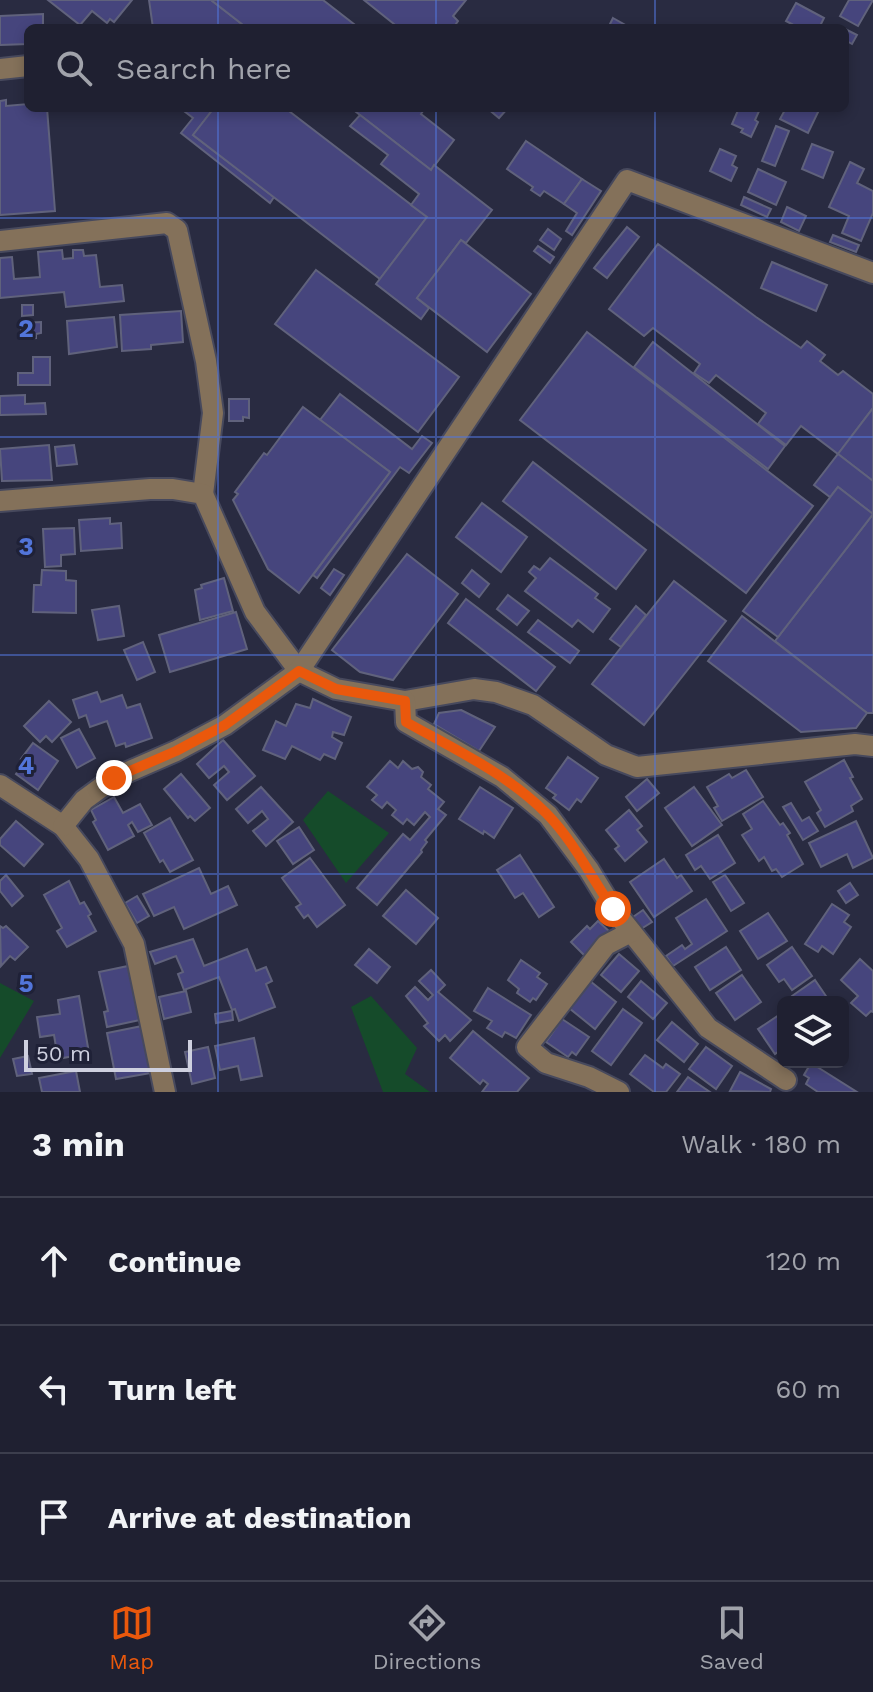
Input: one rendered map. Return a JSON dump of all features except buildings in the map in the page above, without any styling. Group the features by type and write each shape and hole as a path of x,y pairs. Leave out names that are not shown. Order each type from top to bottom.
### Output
{"street":[{"path":"0,69 24,66"},
{"path":"63,826 84,800 114,778 225,725 299,671 627,180 873,273"},
{"path":"0,241 167,223 177,230 206,361 213,413 203,494 255,612 299,671 336,689 405,701 474,689 496,692 533,705 606,755 637,767 855,744 873,746"},
{"path":"0,501 150,489 203,494"},
{"path":"405,701 406,722 502,777 548,815 589,870 613,909 708,1028 786,1080"},
{"path":"0,785 63,826 89,859 134,944 165,1092"},
{"path":"619,1092 589,1077 546,1063 527,1047 606,945 631,932"}],"green space":[{"path":"328,791 389,833 346,883 303,820"},
{"path":"0,983 34,1001 0,1058"},
{"path":"371,996 417,1048 405,1074 430,1092 383,1092 351,1007"}],"route":[{"path":"114,778 225,725 299,671 336,689 405,701 406,722 502,777 548,815 589,870 613,909"}]}
